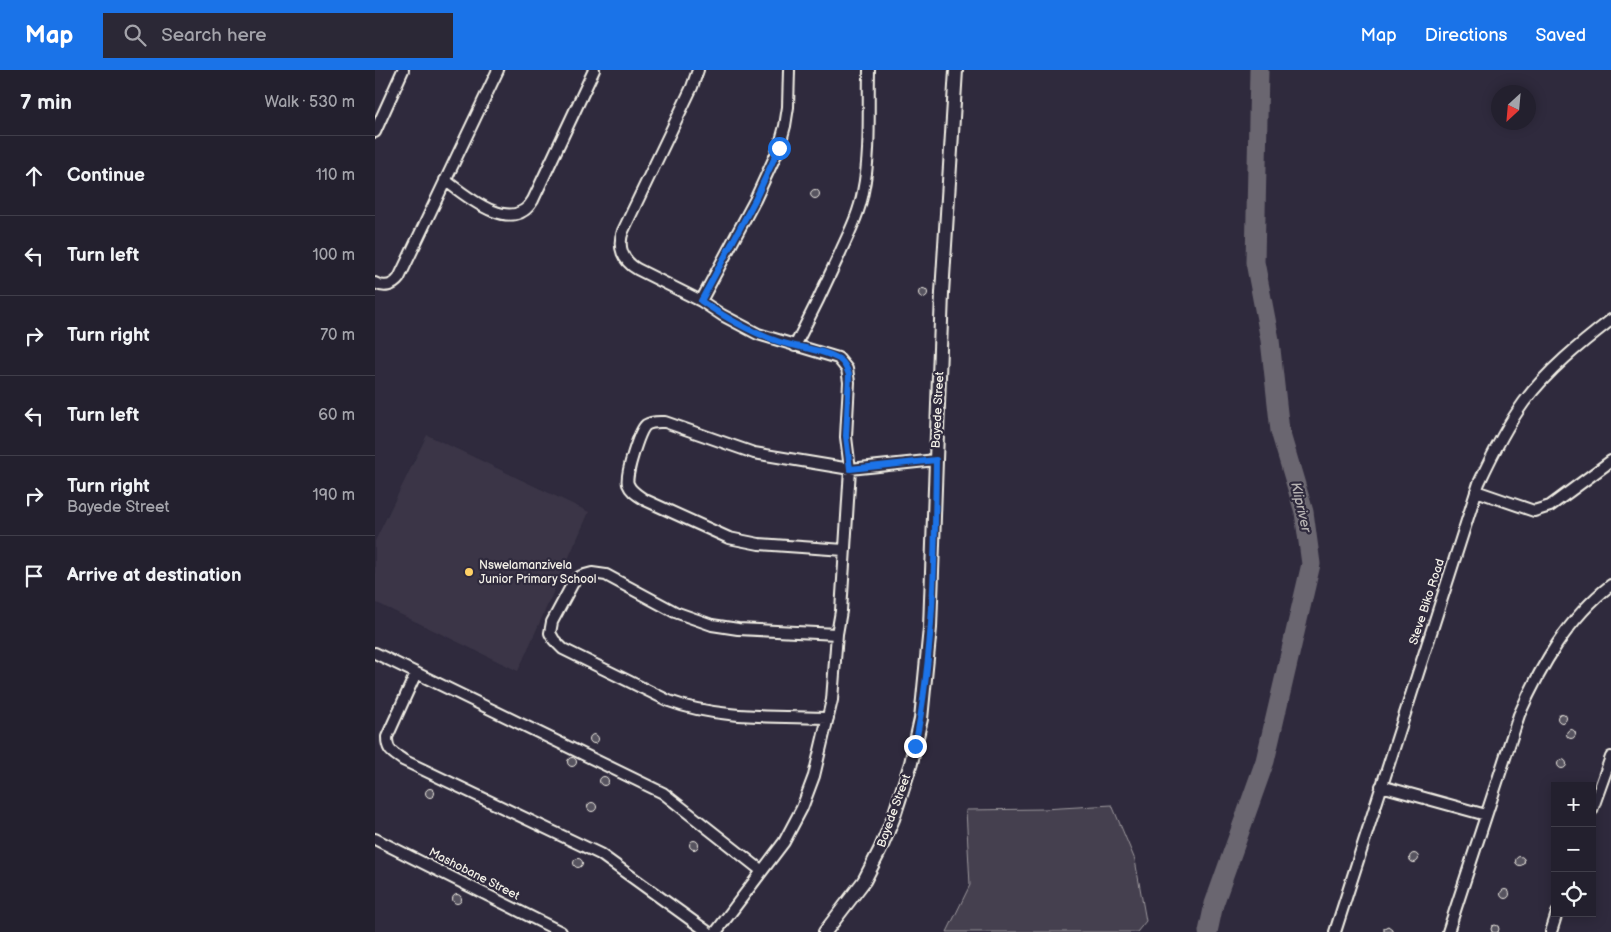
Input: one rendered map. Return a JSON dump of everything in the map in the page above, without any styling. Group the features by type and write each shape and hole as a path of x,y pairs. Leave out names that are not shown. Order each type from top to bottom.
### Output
{"street":[{"path":"375,132 403,70"},
{"path":"375,283 389,286 399,278 498,70"},
{"path":"445,180 477,203 497,212 512,216 525,211 533,200 594,70"},
{"path":"698,70 692,87 623,231 620,242 623,255 633,267 701,301 722,315 758,334 838,358 847,369 849,382 846,436 850,469 841,612 837,634 833,700 813,776 802,808 784,842 716,932"},
{"path":"701,301 755,200 779,148 788,107 789,70"},
{"path":"795,346 828,280 861,203 867,156 869,70"},
{"name":"Bayede Street","path":"825,932 852,898 880,850 893,819 915,746 921,719 930,628 942,293 956,72"},
{"name":"Steve Biko Road","path":"1335,932 1476,491 1488,463 1524,402 1577,347 1611,320"},
{"path":"845,550 759,544 729,538 645,500 632,491 627,482 627,473 645,426 654,422 665,422 754,453 850,469 936,455"},
{"path":"1476,491 1529,510 1539,511 1550,506 1611,461"},
{"path":"828,718 711,712 682,706 563,649 550,633 552,622 574,581 581,576 592,573 605,575 675,612 712,625 738,629 837,634"},
{"path":"1448,932 1519,715 1531,688 1573,620 1611,584"},
{"path":"375,653 663,793 762,871"},
{"path":"416,673 387,737 387,745 392,752 403,760 600,854 708,932"},
{"path":"1596,799 1611,757"},
{"path":"1381,786 1486,815"},
{"name":"Mashobane Street","path":"375,839 561,932"},
{"path":"1551,932 1556,917"}],"shaded area":[{"name":"Nswelamanzivela Junior Primary School","path":"427,435 589,512 518,671 375,602 375,541"},
{"path":"1112,805 1135,860 1146,921 1137,932 947,932 970,885 966,810 1044,809"}],"building":[{"path":"815,189 820,194 815,199 810,194"},
{"path":"923,288 928,293 923,298 918,293"},
{"path":"1562,713 1567,718 1562,723 1557,718"},
{"path":"1571,729 1576,734 1571,739 1566,734"},
{"path":"594,734 599,739 594,744 589,739"},
{"path":"572,757 577,762 572,767 567,762"},
{"path":"1562,759 1567,764 1562,769 1557,764"},
{"path":"604,776 609,781 604,786 599,781"},
{"path":"430,788 435,793 430,798 425,793"},
{"path":"592,802 597,807 592,812 587,807"},
{"path":"694,840 699,845 694,850 689,845"},
{"path":"1414,853 1419,858 1414,863 1409,858"},
{"path":"1520,856 1525,861 1520,866 1515,861"},
{"path":"578,858 583,863 578,868 573,863"},
{"path":"1505,889 1510,894 1505,899 1500,894"},
{"path":"457,894 462,899 457,904 452,899"},
{"path":"1495,925 1499,929 1495,933 1491,929"},
{"path":"1388,926 1392,929 1392,932 1384,932 1384,928"}],"waterway":[{"name":"Klipriver","path":"1208,932 1214,904 1265,761 1311,564 1304,512 1280,431 1270,340 1255,262 1259,70"}],"place":[{"name":"Nswelamanzivela Junior Primary School","path":"469,572"}],"route":[{"path":"779,148 755,200 701,301 722,315 758,334 820,352 842,361 849,375 846,436 850,469 936,460 927,670 921,719 915,746"}]}
